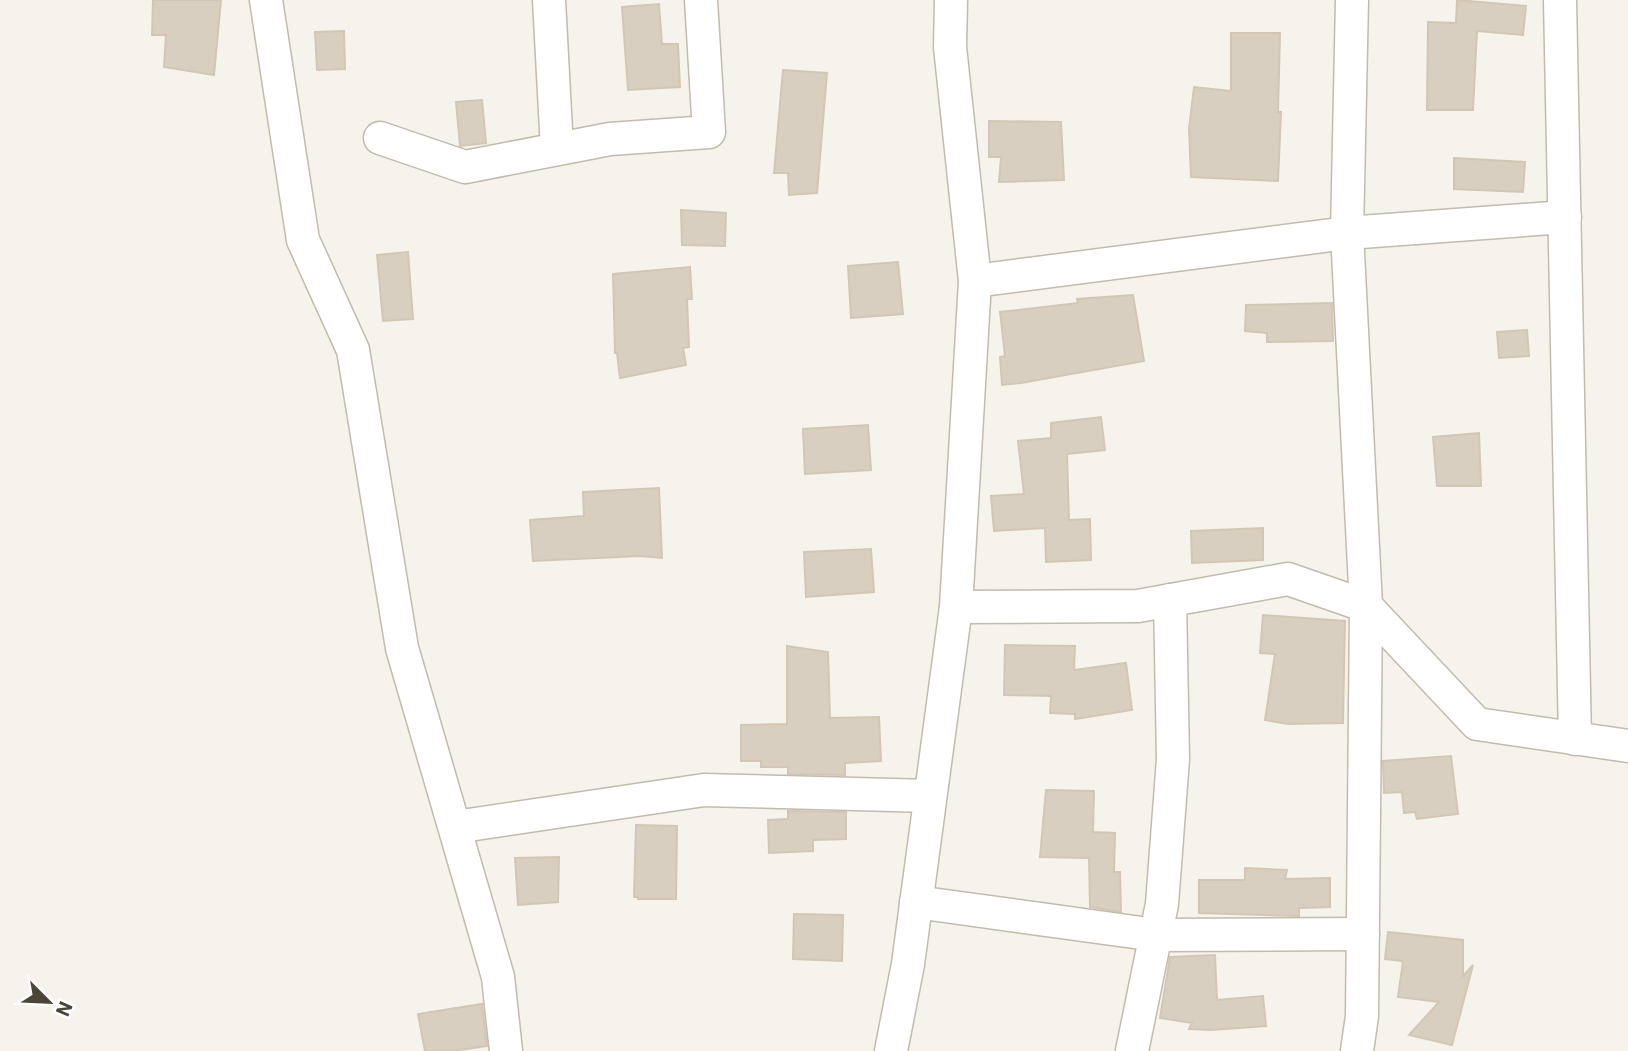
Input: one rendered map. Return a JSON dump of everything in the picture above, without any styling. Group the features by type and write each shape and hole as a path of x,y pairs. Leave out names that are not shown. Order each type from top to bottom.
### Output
{"street":[{"path":"267,0 303,240 353,350 402,649 498,977 506,1051"},
{"path":"549,0 556,149"},
{"path":"380,138 465,167 610,139 709,132 701,0"},
{"path":"891,1051 908,964 956,607 975,281 950,47 951,0"},
{"path":"1352,0 1348,233 1366,607 1362,1016 1356,1051"},
{"path":"1560,0 1575,738"},
{"path":"975,281 1348,233 1565,217"},
{"path":"956,607 1138,606 1288,579 1366,607 1477,724 1628,746"},
{"path":"1132,1051 1162,904 1173,759 1170,600"},
{"path":"455,827 704,790 930,796"},
{"path":"916,902 1156,935 1363,934"}],"building":[{"path":"153,0 221,0 214,75 164,67 166,35 152,35"},
{"path":"1457,0 1526,6 1523,35 1477,31 1473,110 1427,110 1428,22 1456,23"},
{"path":"659,4 662,44 678,44 680,87 628,90 622,7"},
{"path":"344,31 345,69 317,70 315,32"},
{"path":"1231,33 1280,33 1278,181 1191,177 1189,129 1194,87 1231,91"},
{"path":"783,70 827,73 817,193 789,195 788,173 774,173"},
{"path":"482,100 486,143 460,146 456,102"},
{"path":"989,121 1061,122 1064,180 999,182 1001,157 989,157"},
{"path":"1454,158 1525,162 1523,192 1454,189"},
{"path":"681,210 726,213 725,246 682,245"},
{"path":"408,252 413,319 383,321 377,255"},
{"path":"898,262 903,314 851,318 848,266"},
{"path":"690,267 692,299 687,299 689,347 683,348 686,365 620,378 615,353 613,274"},
{"path":"1133,295 1144,361 1002,385 1000,357 1005,356 1000,312 1078,303 1077,299"},
{"path":"1332,303 1333,341 1267,342 1267,333 1245,331 1246,305"},
{"path":"1527,330 1529,356 1499,358 1497,332"},
{"path":"1101,417 1105,450 1067,454 1069,520 1090,519 1091,560 1046,562 1045,528 994,531 991,496 1024,494 1018,441 1051,438 1051,423"},
{"path":"868,425 871,470 805,474 803,429"},
{"path":"1479,433 1481,486 1437,486 1433,437"},
{"path":"659,488 662,558 640,556 533,561 530,520 584,516 583,492"},
{"path":"1263,528 1263,560 1192,563 1191,531"},
{"path":"871,549 874,592 806,597 804,552"},
{"path":"1263,615 1345,621 1343,723 1288,724 1265,720 1275,654 1260,653"},
{"path":"1005,645 1075,646 1074,670 1126,663 1132,710 1075,719 1075,714 1050,713 1051,696 1004,695"},
{"path":"787,646 828,652 830,718 879,717 881,761 845,763 845,775 788,774 788,767 761,767 761,761 741,761 741,725 787,724"},
{"path":"1451,756 1458,814 1417,819 1415,812 1404,813 1402,792 1384,793 1383,761"},
{"path":"1046,790 1094,791 1093,832 1115,833 1114,872 1120,872 1121,912 1090,907 1089,858 1040,857"},
{"path":"788,811 846,812 846,839 813,840 813,851 769,853 768,820 788,819"},
{"path":"636,825 677,826 676,899 634,897"},
{"path":"559,857 558,902 518,905 515,858"},
{"path":"1245,868 1287,870 1285,879 1330,878 1330,907 1299,908 1299,916 1199,913 1199,880 1245,880"},
{"path":"794,914 843,915 842,961 793,959"},
{"path":"1388,932 1463,940 1463,976 1473,965 1452,1045 1409,1035 1439,1002 1398,997 1403,961 1385,959"},
{"path":"1215,955 1217,1000 1263,996 1266,1026 1189,1029 1192,1023 1160,1018 1170,957"},
{"path":"482,1004 487,1046 453,1051 425,1051 418,1014"}]}
